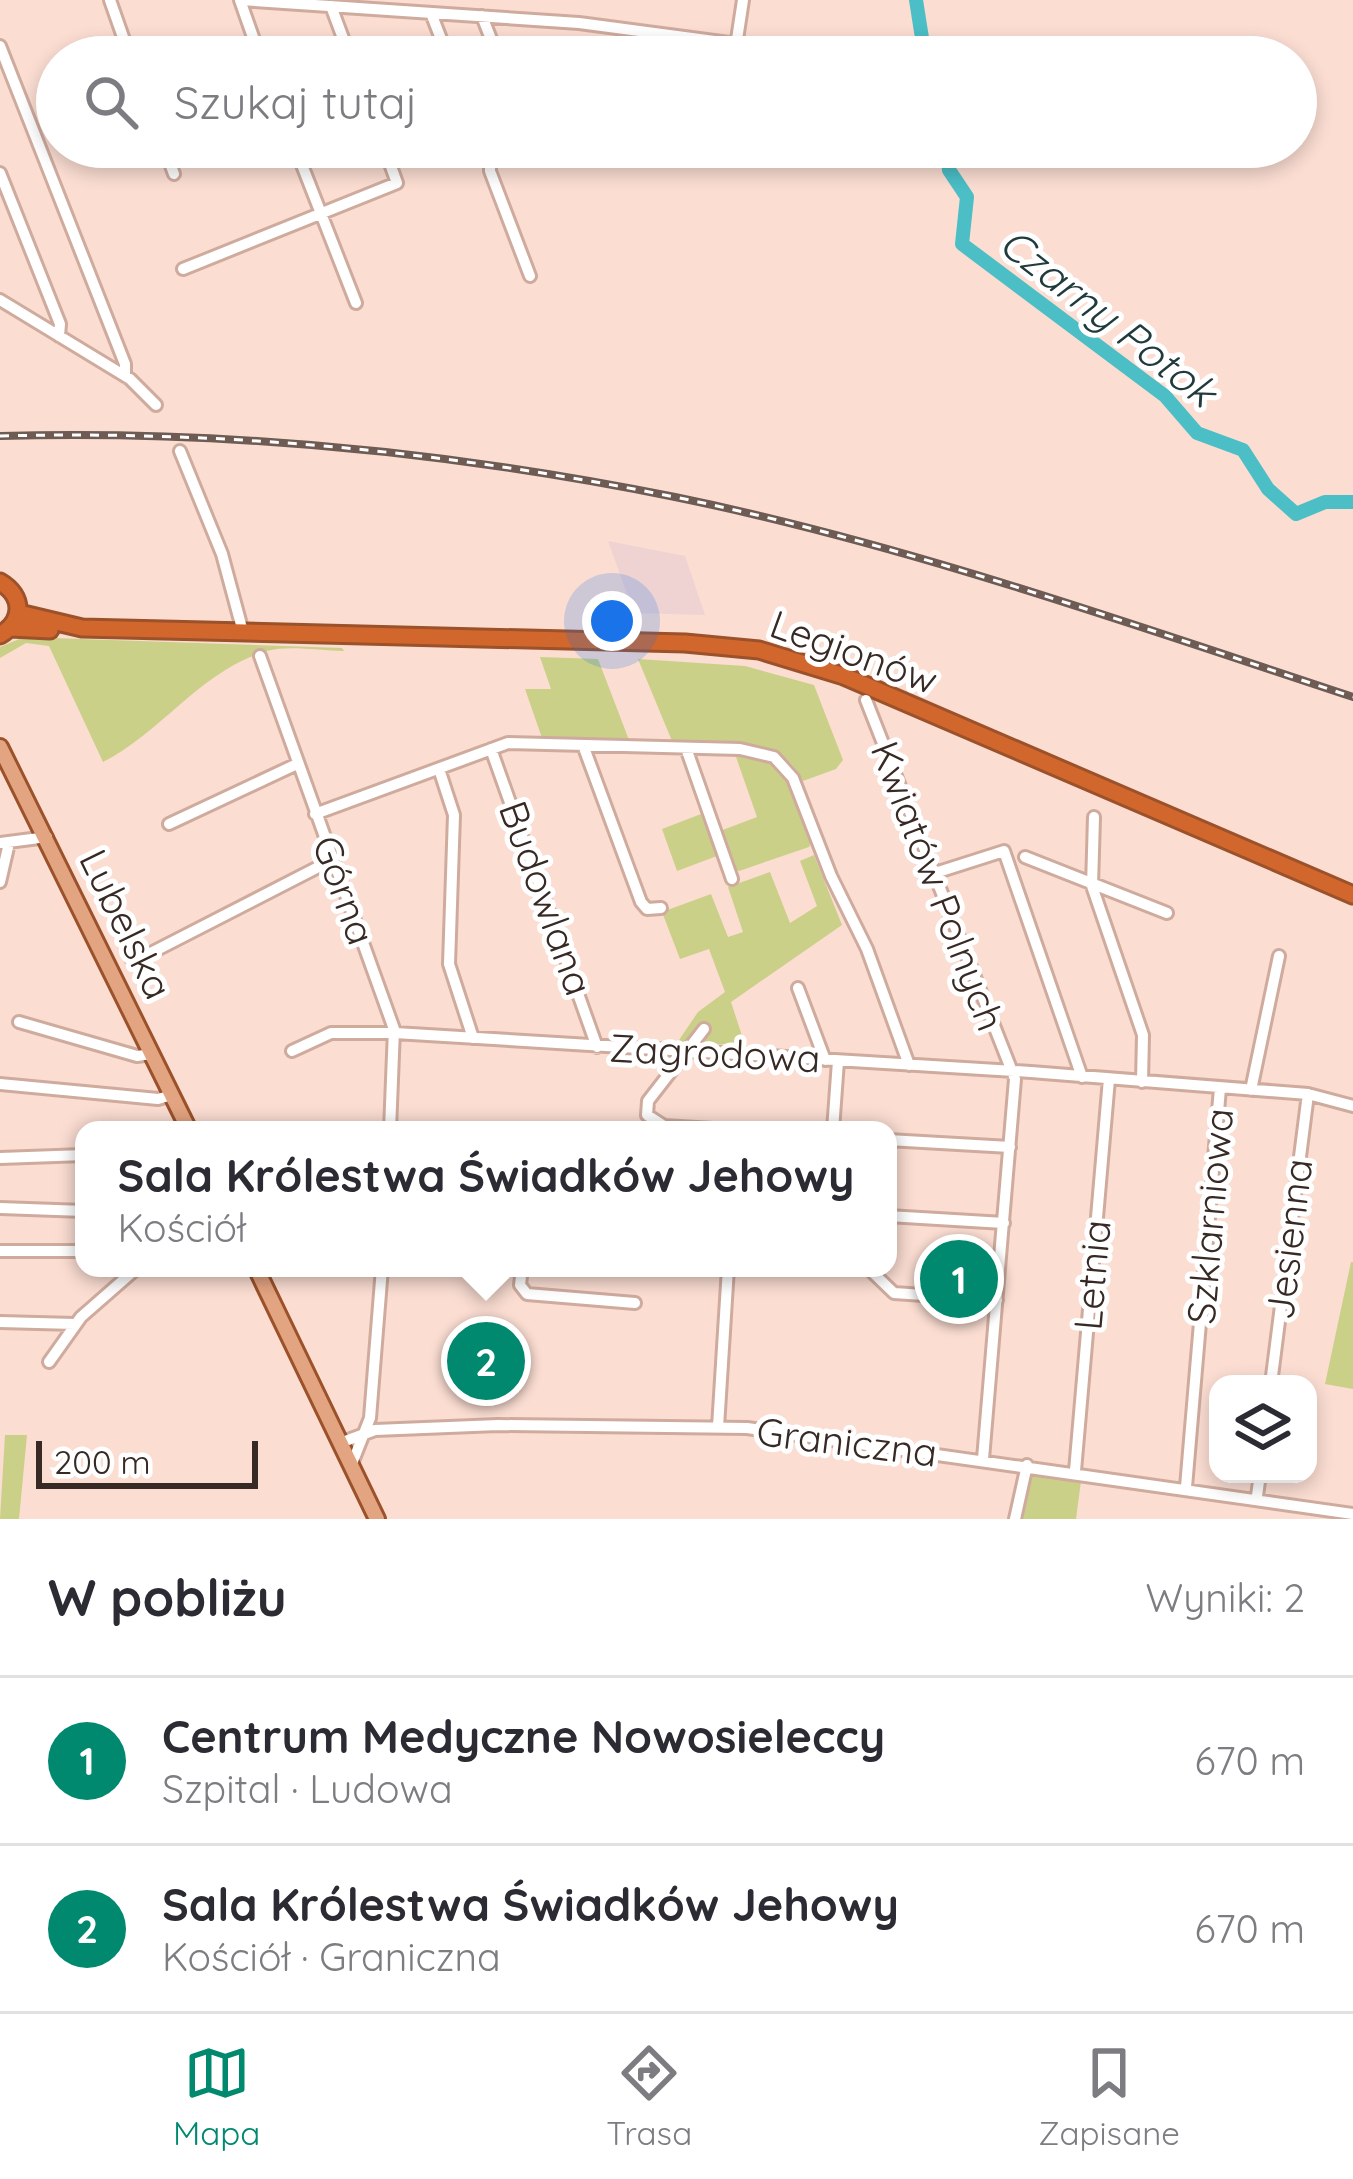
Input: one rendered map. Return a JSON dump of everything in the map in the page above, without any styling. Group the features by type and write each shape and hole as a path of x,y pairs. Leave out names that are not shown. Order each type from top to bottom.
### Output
{"highway":[{"path":"0,582 15,595 10,625"},
{"name":"Legionów","path":"10,625 685,643 781,655 836,673 1353,895"}],"main road":[{"name":"Lubelska","path":"0,747 7,775 47,837 185,1121"},
{"path":"260,1277 377,1519"}],"street":[{"path":"110,0 123,36"},
{"path":"253,36 240,0 579,22 671,36"},
{"path":"737,36 742,0"},
{"path":"331,6 342,36"},
{"path":"431,13 440,36"},
{"path":"482,16 490,36"},
{"path":"0,46 36,138"},
{"path":"48,168 125,364 125,376"},
{"path":"172,168 174,174"},
{"path":"304,168 356,304"},
{"path":"183,269 397,183 392,168"},
{"path":"490,168 530,276"},
{"path":"0,173 60,324 59,336"},
{"path":"0,300 125,376 156,405"},
{"path":"180,452 222,554 243,632"},
{"name":"Górna","path":"260,656 395,1033 390,1121"},
{"name":"Kwiatów Polnych","path":"866,700 1015,1079 983,1459"},
{"path":"315,814 515,743 749,750 782,763 793,778 887,999 909,1065"},
{"path":"583,745 641,902 647,908 661,908"},
{"path":"686,748 732,879"},
{"name":"Budowlana","path":"491,749 597,1047"},
{"path":"170,824 297,764"},
{"path":"439,769 454,815 449,964 472,1038"},
{"path":"1094,818 1091,886 1143,1035 1142,1082"},
{"path":"0,882 4,843 47,837"},
{"path":"935,873 1004,851 1082,1077"},
{"path":"1025,857 1166,914"},
{"path":"131,958 143,957 332,860"},
{"path":"1251,1090 1279,956"},
{"path":"798,988 831,1060 833,1121"},
{"path":"19,1022 139,1057 152,1054"},
{"path":"656,1121 647,1115 648,1102 704,1029"},
{"name":"Zagrodowa","path":"292,1052 331,1034 395,1033 1010,1071 1307,1094 1353,1106"},
{"name":"Letnia","path":"1075,1472 1109,1079"},
{"path":"0,1084 153,1099 172,1094"},
{"name":"Szklarniowa","path":"1186,1487 1220,1088"},
{"name":"Jesienna","path":"1272,1375 1307,1094"},
{"path":"897,1141 1010,1147"},
{"path":"0,1159 75,1155"},
{"path":"0,1208 75,1211"},
{"path":"897,1217 1004,1223"},
{"path":"0,1251 75,1251"},
{"path":"49,1362 75,1324 127,1277"},
{"path":"351,1466 368,1432 381,1277"},
{"path":"522,1277 522,1291 635,1303"},
{"path":"718,1427 727,1277"},
{"path":"877,1277 894,1293 997,1300"},
{"path":"0,1322 75,1324"},
{"name":"Graniczna","path":"340,1443 368,1432 522,1424 718,1427 1258,1496 1353,1514"},
{"path":"1016,1519 1027,1465"},
{"path":"1258,1496 1259,1483"},
{"path":"1293,1519 1296,1502"}],"shaded area":[{"path":"608,541 685,556 705,615 634,613"}],"green space":[{"path":"24,637 344,651 276,649 243,660 103,762 49,646 26,643 0,658 0,647"},
{"path":"540,657 598,659 629,740 542,738 525,689 551,689"},
{"path":"638,659 745,666 814,685 843,760 836,769 803,781 792,765 763,747 672,741"},
{"path":"735,754 769,763 788,781 812,840 809,847 739,871 734,868 720,831 757,817"},
{"path":"701,814 717,856 677,871 662,829"},
{"path":"814,855 842,925 731,1002 745,1045 677,1043 698,1012 725,992 709,949 680,959 662,912 711,894 728,937 743,932 728,887 770,872 790,923 817,906 800,861"},
{"path":"1353,1262 1353,1389 1325,1384"},
{"path":"5,1435 27,1435 19,1519 0,1519"},
{"path":"1031,1475 1081,1481 1076,1519 1021,1519"}],"waterway":[{"name":"Czarny Potok","path":"916,0 922,36"},
{"name":"Czarny Potok","path":"949,168 967,197 962,244 1165,396 1197,433 1243,450 1268,489 1296,514 1325,502 1353,502"}],"railway":[{"path":"0,436 170,437 339,447 507,468 675,497 932,562 1353,697"}],"place":[{"name":"Centrum Medyczne Nowosieleccy","path":"959,1279"},
{"name":"Sala Królestwa Świadków Jehowy","path":"486,1361"}]}
